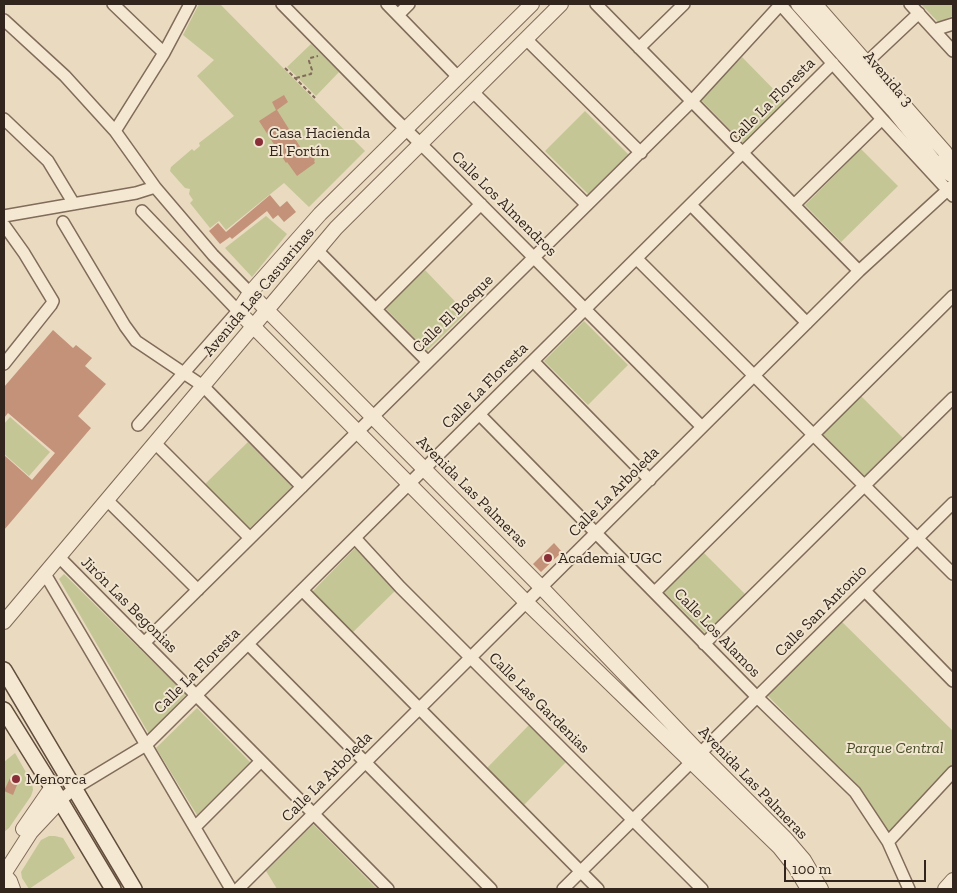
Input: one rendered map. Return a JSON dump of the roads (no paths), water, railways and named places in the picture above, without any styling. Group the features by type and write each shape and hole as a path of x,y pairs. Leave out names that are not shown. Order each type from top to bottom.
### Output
{"main road":[{"path":"4,670 134,889"},
{"path":"4,710 113,889"}],"street":[{"path":"113,4 164,53"},
{"path":"115,131 164,53 190,4"},
{"name":"Calle Los Almendros","path":"282,4 702,428"},
{"path":"387,4 458,77"},
{"path":"398,15 409,4"},
{"name":"Avenida Las Casuarinas","path":"138,425 320,214 532,4"},
{"name":"Avenida Las Casuarinas","path":"4,622 336,228 561,4"},
{"path":"596,4 859,271"},
{"path":"639,48 684,4"},
{"path":"781,4 882,119 951,190"},
{"name":"Calle El Bosque","path":"144,643 641,153 692,101 781,4"},
{"name":"Avenida 3","path":"798,4 893,110 933,160 944,171 953,176"},
{"name":"Avenida 3","path":"815,4 949,151 953,168"},
{"path":"910,4 953,51"},
{"path":"866,62 919,13"},
{"name":"Avenida Las Palmeras","path":"4,20 65,76 115,131 156,187 213,255 541,587 779,847 795,867 808,889"},
{"path":"934,30 953,24"},
{"path":"526,39 641,153"},
{"name":"Calle La Floresta","path":"60,800 75,788 146,745 833,63"},
{"path":"473,92 587,205"},
{"path":"4,119 48,161 74,204"},
{"path":"794,204 882,119"},
{"path":"4,216 136,193 156,187"},
{"name":"Calle La Arboleda","path":"238,889 859,271 951,190"},
{"path":"376,309 481,204"},
{"path":"691,205 807,323"},
{"name":"Avenida Las Palmeras","path":"142,210 238,311 526,602 786,839 804,860 820,889"},
{"path":"63,222 125,326 136,341 203,386 302,487"},
{"path":"4,225 24,253 52,301 52,305 4,362"},
{"path":"317,250 427,362"},
{"path":"637,259 953,574"},
{"path":"654,592 953,296"},
{"path":"533,362 650,480"},
{"path":"704,644 953,398"},
{"name":"Calle Los Alamos","path":"480,414 704,644 855,792 888,842 909,889"},
{"path":"155,443 250,538"},
{"path":"107,500 198,590"},
{"name":"Calle San Antonio","path":"563,889 953,503"},
{"name":"Calle Las Gardenias","path":"355,538 400,587 702,889"},
{"name":"Jirón Las Begonias","path":"59,557 388,889"},
{"path":"45,574 231,889"},
{"path":"302,590 598,889"},
{"path":"865,591 953,681"},
{"path":"248,644 491,889"},
{"path":"195,828 261,761"},
{"path":"888,842 953,772"},
{"path":"4,859 52,787"},
{"path":"14,889 4,874 31,832 60,800"},
{"path":"945,889 953,880"}],"place":[{"name":"Casa Hacienda El Fortín","path":"259,142"},
{"name":"Academia UGC","path":"548,558"},
{"name":"Menorca","path":"16,779"}],"park label":[{"name":"Parque Central","path":"895,748"}]}
